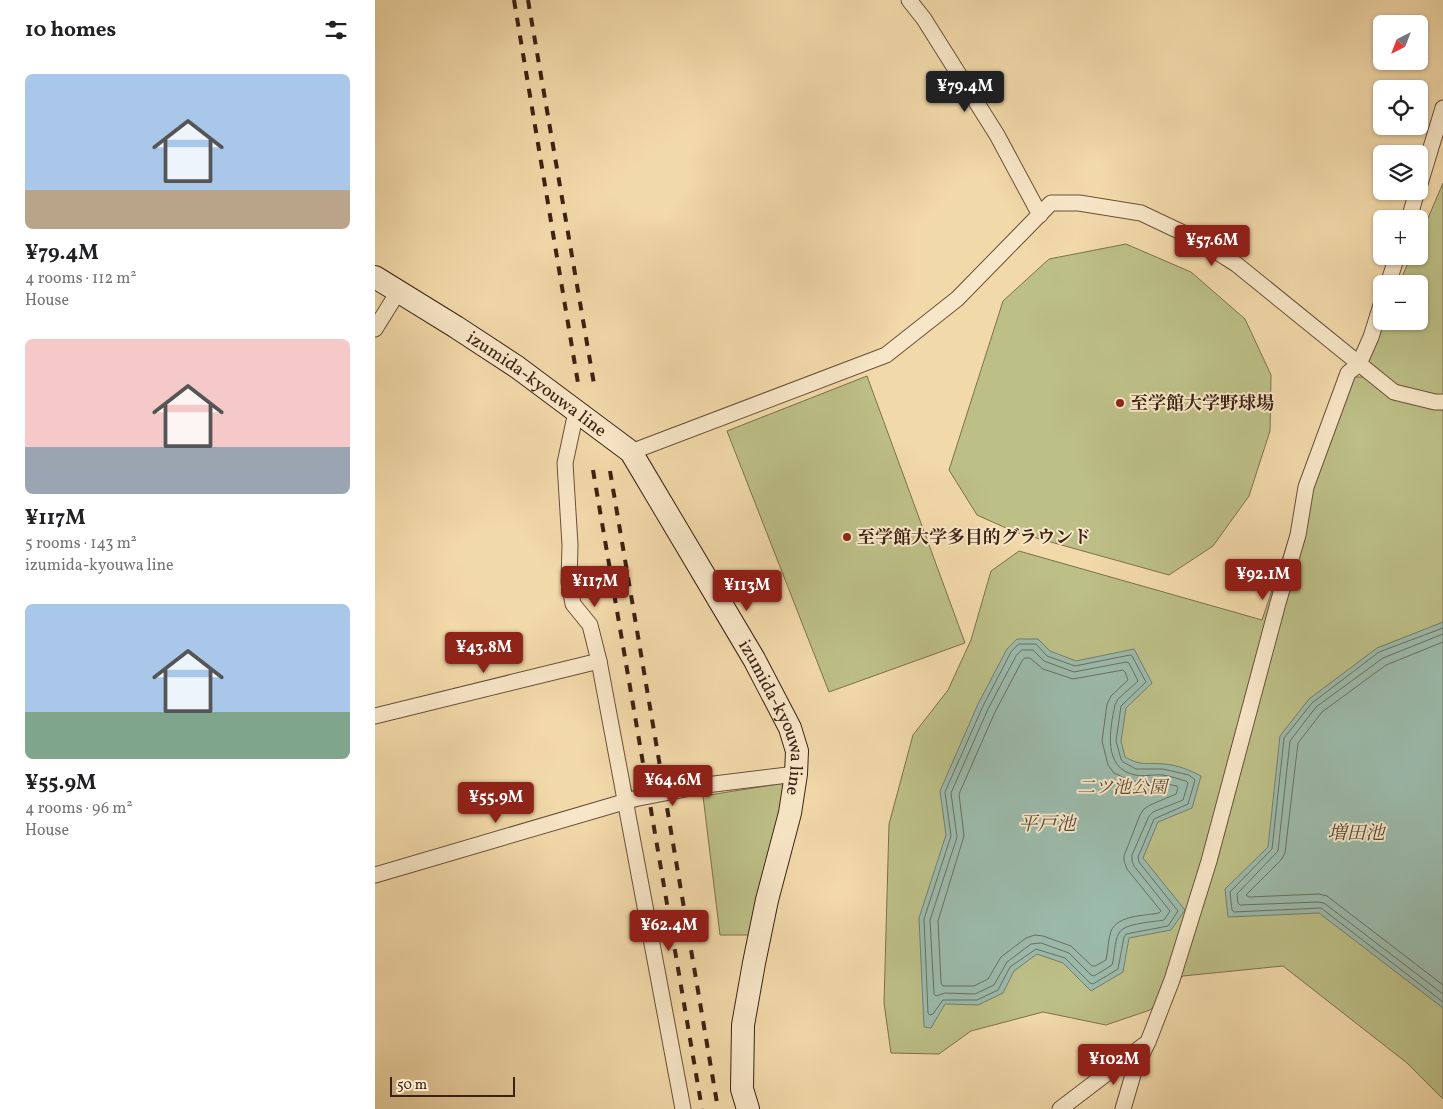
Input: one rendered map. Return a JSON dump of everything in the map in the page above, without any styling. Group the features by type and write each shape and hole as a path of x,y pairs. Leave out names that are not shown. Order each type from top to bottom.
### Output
{"main road":[{"name":"izumida-kyouwa line","path":"375,277 517,367 631,452 753,659 790,728 797,751 796,774 790,813 753,963 743,1025 742,1089 748,1109"}],"street":[{"path":"909,0 924,19 997,135 1040,214"},
{"path":"1428,157 1443,108"},
{"path":"631,452 886,355 957,300 1051,202 1079,203 1141,213 1198,240 1235,264 1394,392 1435,402 1443,402"},
{"path":"375,329 398,292"},
{"path":"1123,1109 1135,1068 1148,1042 1173,980 1209,861 1298,535 1306,487 1348,373 1359,364 1373,330"},
{"path":"576,412 565,463 570,545 569,582 573,604 590,625 630,800 683,1109"},
{"path":"375,716 599,661"},
{"path":"375,875 630,800 706,786 796,774"},
{"path":"1060,1109 1148,1042"}],"green space":[{"name":"二ツ池公園","path":"1443,183 1443,1099 1407,1063 1283,966 1183,976 1150,1010 1106,1025 1043,1012 971,1031 939,1054 891,1053 884,1003 889,824 913,735 948,690 971,640 991,571 1019,551 1262,620 1343,377 1364,377 1370,350 1379,330 1428,330 1428,275 1403,275 1407,265 1428,265 1428,218"},
{"name":"至学館大学野球場","path":"1126,244 1191,272 1245,319 1271,375 1270,431 1249,496 1213,546 1169,575 1015,532 977,515 949,470 1003,301 1049,259"},
{"name":"至学館大学多目的グラウンド","path":"867,376 965,643 829,692 727,431"},
{"path":"791,782 756,935 720,935 703,796"}],"water":[{"name":"増田池","path":"1443,622 1443,1008 1319,913 1228,917 1225,889 1268,847 1280,736 1309,699 1377,648"},
{"name":"平戸池","path":"1017,639 1038,639 1050,651 1076,661 1134,649 1152,683 1126,708 1121,741 1125,757 1141,763 1174,765 1201,776 1192,808 1158,822 1143,858 1185,910 1171,930 1129,938 1123,972 1091,991 1063,963 1037,954 1014,971 1003,993 978,1005 945,1004 931,1028 924,1027 919,918 946,835 940,791 978,704 1007,649"}],"railway":[{"path":"514,0 578,383"},
{"path":"528,0 594,384"},
{"path":"593,470 702,1109"},
{"path":"610,471 718,1109"}],"place":[{"name":"至学館大学野球場","path":"1120,403"},
{"name":"至学館大学多目的グラウンド","path":"847,537"}]}
